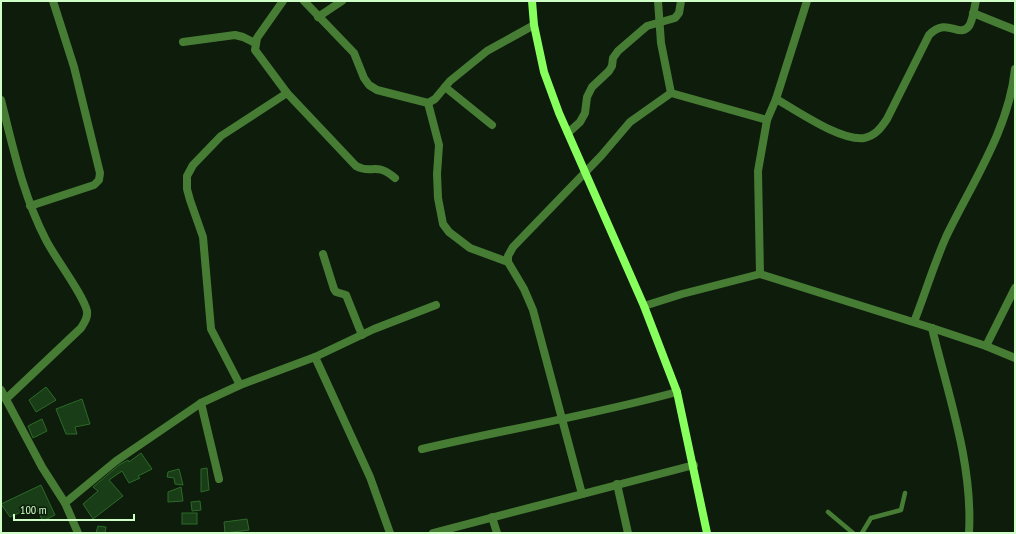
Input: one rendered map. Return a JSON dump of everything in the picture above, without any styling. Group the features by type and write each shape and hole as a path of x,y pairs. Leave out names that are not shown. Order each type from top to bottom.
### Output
{"street":[{"path":"30,206 94,185 99,180 100,172 74,67 53,1"},
{"path":"283,1 255,43 255,50 287,93 356,166 362,170 380,168 395,178"},
{"path":"304,1 354,53 364,78 369,85 377,90 428,103 435,99 445,87 487,51 534,25"},
{"path":"318,17 342,1"},
{"path":"532,1 534,25 544,72 585,173 644,306 677,392 694,465 707,533"},
{"path":"658,1 661,43 671,93"},
{"path":"568,133 580,122 584,113 587,97 592,87 610,70 613,58 618,51 647,26 659,24 676,18 679,12 680,1"},
{"path":"760,274 758,171 767,120 776,99 807,1"},
{"path":"776,99 822,125 849,137 863,138 872,136 881,129 887,119 929,35 935,28 942,26 957,30 964,30 969,26 976,1"},
{"path":"973,13 1015,30"},
{"path":"183,42 235,35 255,43"},
{"path":"914,322 946,238 1003,119 1011,96 1015,69"},
{"path":"445,87 492,126"},
{"path":"240,385 211,329 203,237 187,189 187,176 189,170 221,136 287,93"},
{"path":"671,93 767,120"},
{"path":"582,494 533,310 524,289 508,262 508,256 513,248 585,173 630,122 671,93"},
{"path":"1,100 30,206 46,241 81,298 87,317 81,328 6,399"},
{"path":"428,103 439,145 438,190 443,224 448,232 470,248 508,262"},
{"path":"323,254 334,289 336,292 346,295 362,335"},
{"path":"644,306 682,294 760,274 914,322 986,346 1015,358"},
{"path":"986,346 1015,288"},
{"path":"65,503 116,460 202,403 240,385 315,357 362,335 436,305"},
{"path":"932,328 959,431 966,468 971,508 969,533"},
{"path":"315,357 370,476 390,533"},
{"path":"1,390 42,467 65,503 78,533"},
{"path":"422,449 627,405 677,392"},
{"path":"202,403 219,479"},
{"path":"433,533 694,465"},
{"path":"617,484 628,533"},
{"path":"492,517 497,533"}],"lane":[{"path":"862,533 871,518 901,510 905,494"},
{"path":"828,512 853,533"}],"building":[{"path":"46,387 56,400 36,412 29,400"},
{"path":"82,399 90,424 75,427 77,434 66,434 56,409"},
{"path":"42,419 47,431 33,438 28,426"},
{"path":"141,453 152,469 138,476 140,478 129,483 122,471 109,480 123,496 93,519 83,504 98,491 93,487 119,465 128,460 129,462"},
{"path":"207,468 209,490 201,492 201,469"},
{"path":"179,469 183,485 175,484 174,478 167,477 168,472"},
{"path":"41,485 55,515 43,521 35,506 10,517 1,504"},
{"path":"181,487 183,501 168,502 168,492"},
{"path":"200,501 201,510 192,511 191,502"},
{"path":"182,513 197,513 197,524 182,524"},
{"path":"247,519 249,530 225,533 224,522"},
{"path":"98,526 106,527 105,533 96,533"}]}
